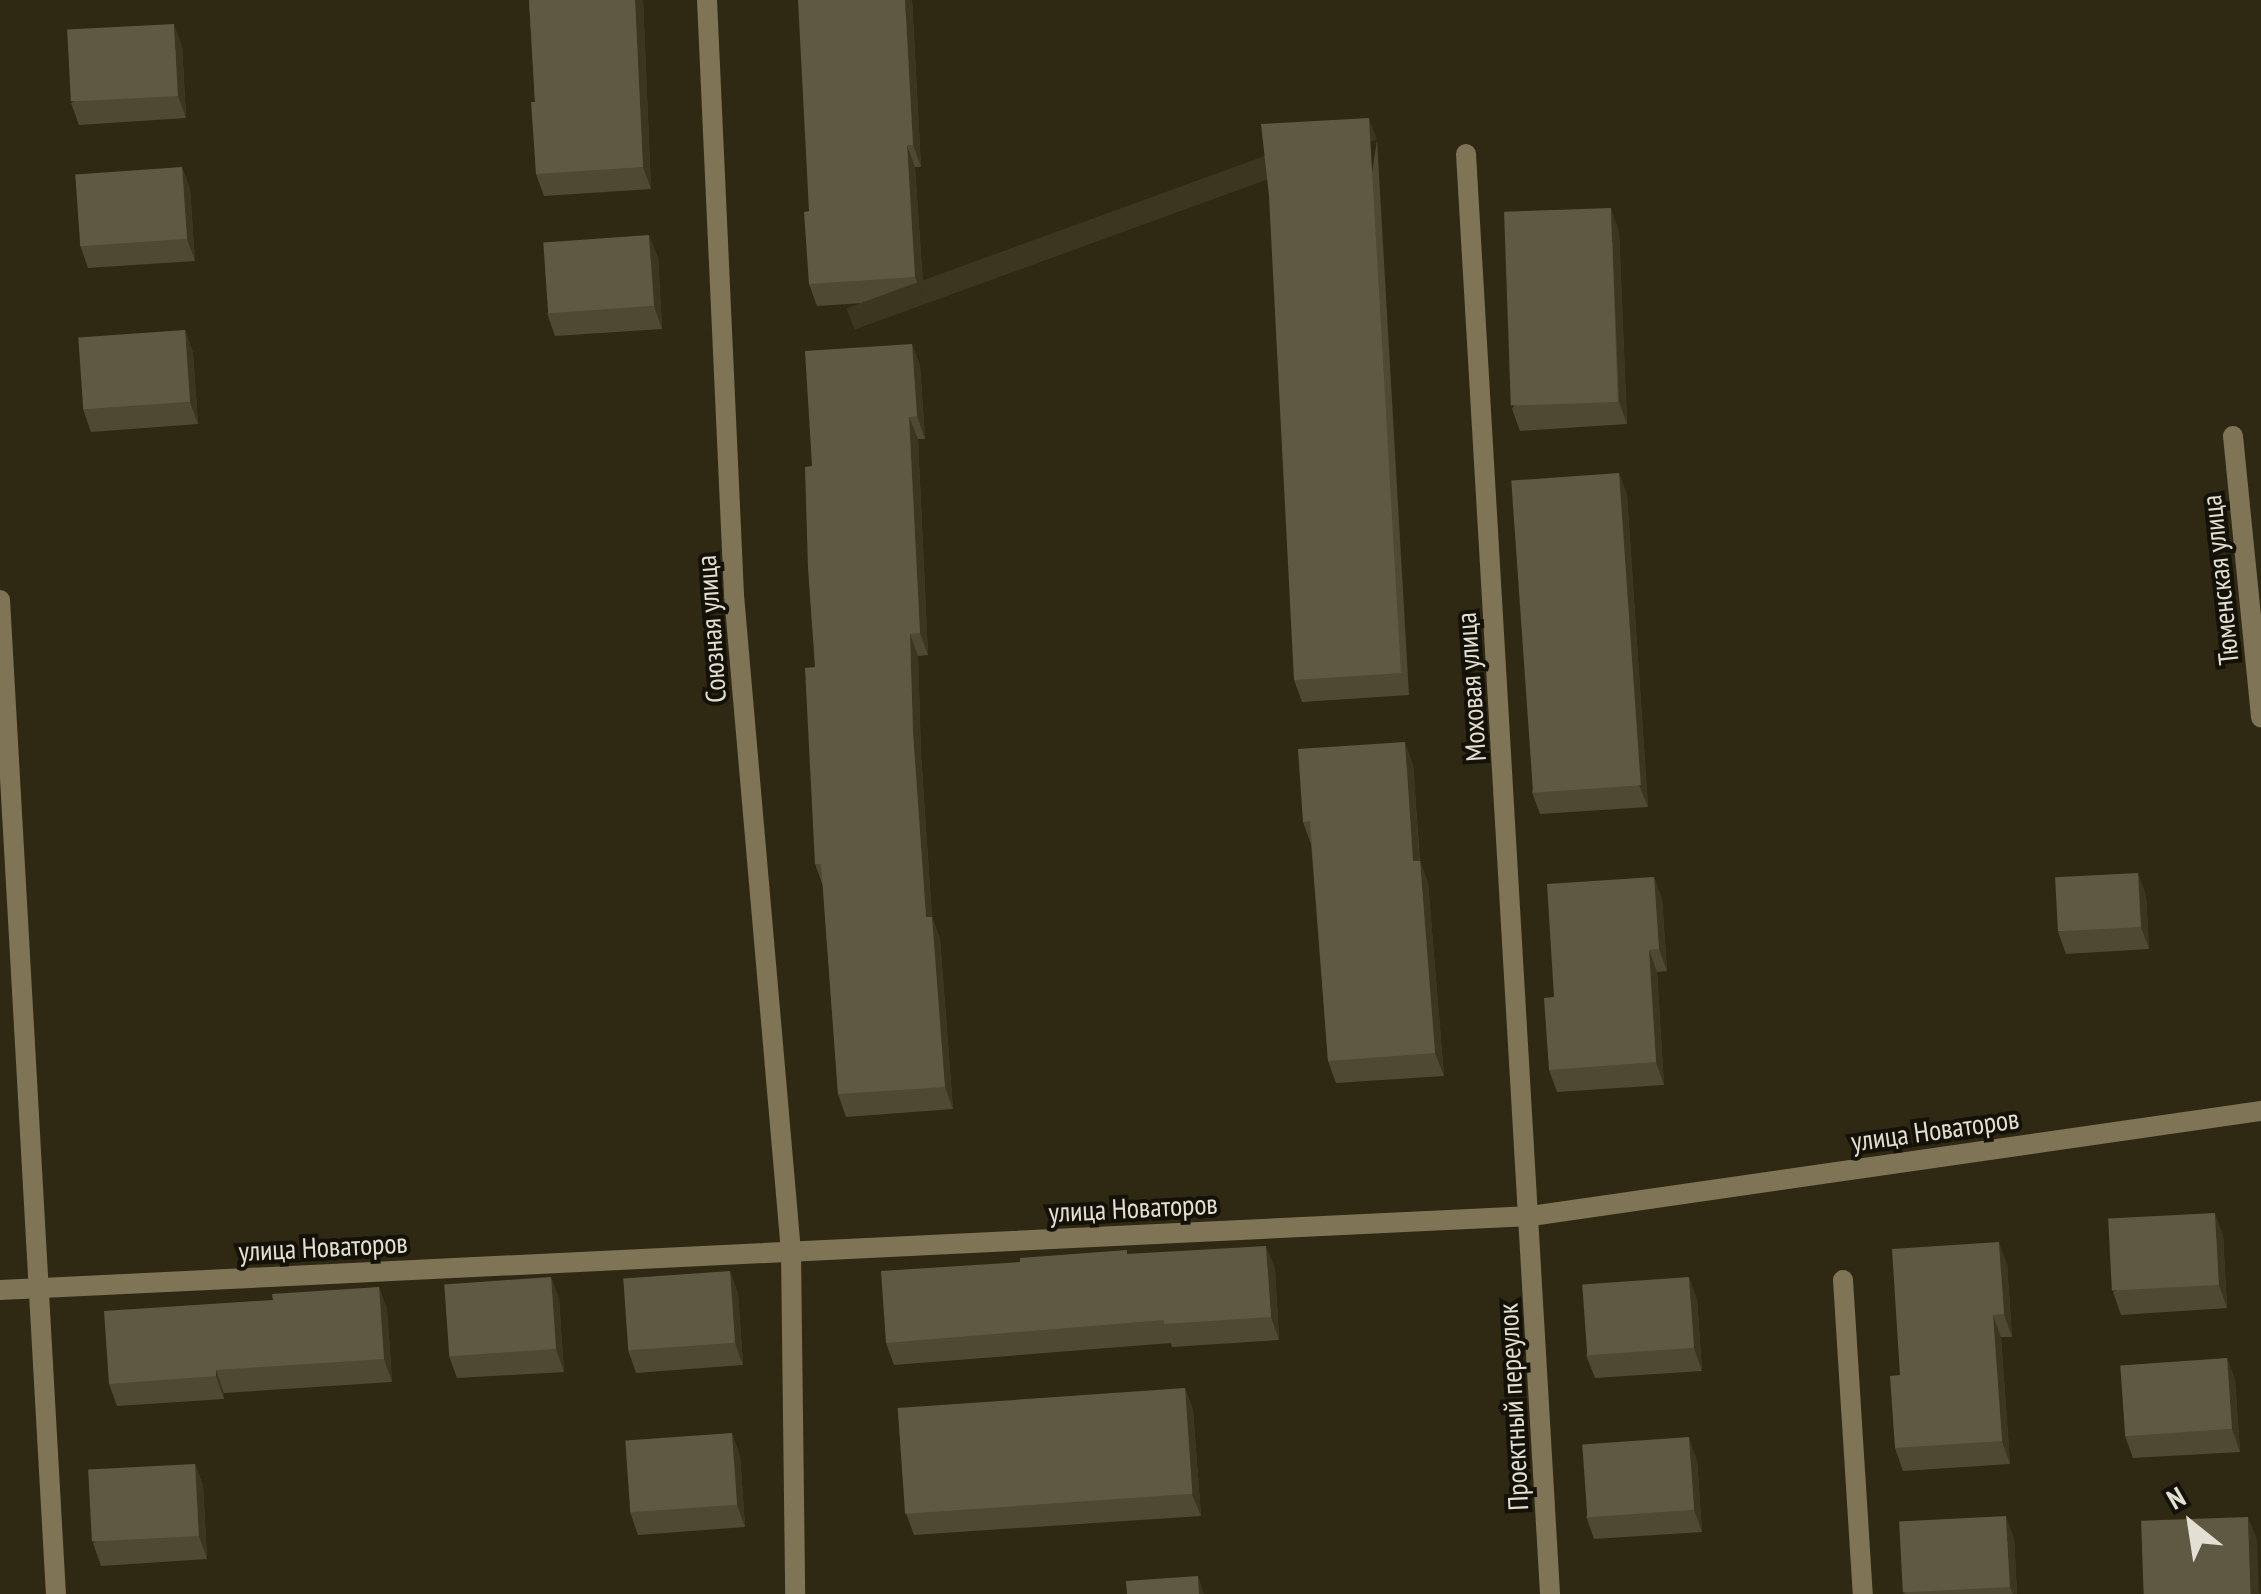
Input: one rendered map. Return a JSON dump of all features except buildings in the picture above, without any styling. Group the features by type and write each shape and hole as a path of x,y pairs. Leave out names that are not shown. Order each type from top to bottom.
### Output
{"street":[{"name":"Союзная улица","path":"707,0 734,594 791,1252"},
{"name":"Моховая улица","path":"1466,154 1531,1216"},
{"name":"Тюменская улица","path":"2233,436 2261,718"},
{"path":"0,600 56,1594"},
{"name":"улица Новаторов","path":"0,1290 1531,1216 2261,1111"},
{"name":"Проектный переулок","path":"1531,1216 1550,1594"},
{"path":"791,1252 795,1594"},
{"path":"1843,1280 1863,1594"}]}
